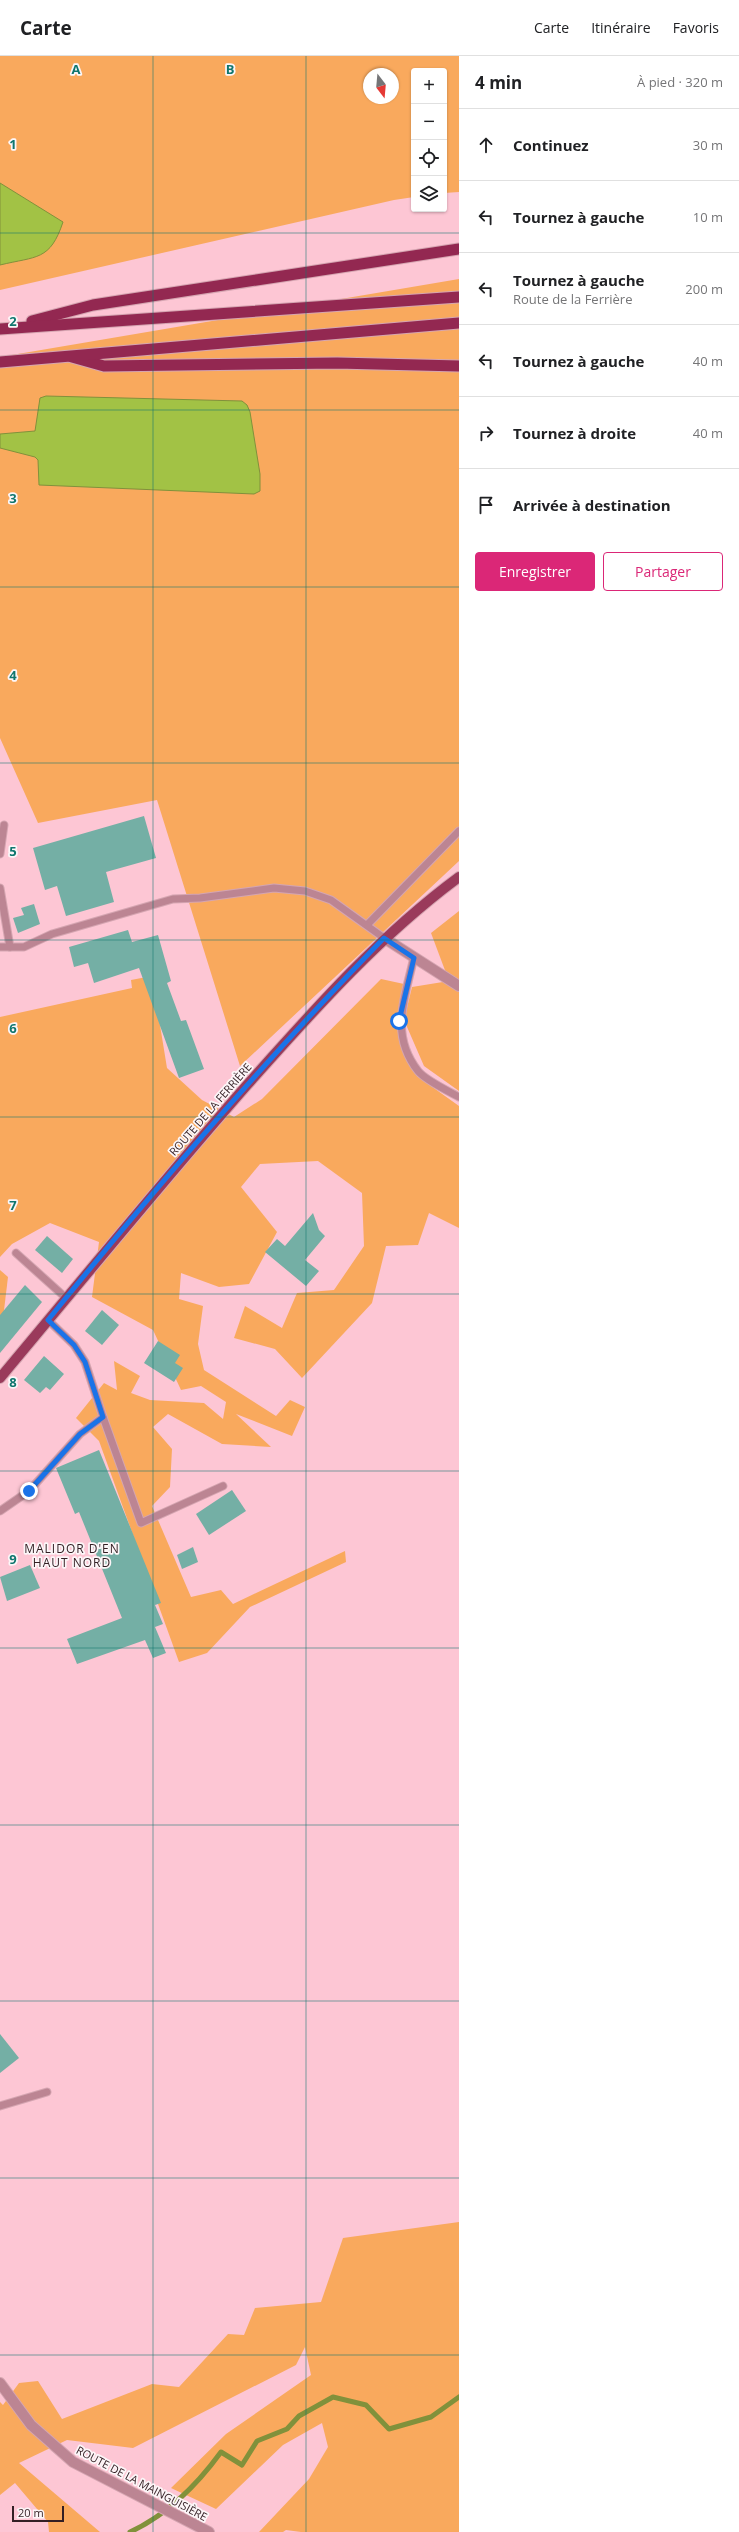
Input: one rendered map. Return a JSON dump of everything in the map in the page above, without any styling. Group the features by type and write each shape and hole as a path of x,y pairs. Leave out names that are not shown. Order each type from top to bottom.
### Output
{"highway":[{"path":"3,328 93,305 459,249"},
{"path":"3,328 459,297"},
{"path":"0,362 64,355 459,323"},
{"path":"64,355 104,366 337,363 459,366"}],"main road":[{"name":"ROUTE DE LA FERRIÈRE","path":"0,1378 171,1171 305,1019 384,938 459,877"}],"street":[{"path":"384,938 459,986"},
{"name":"ROUTE DE LA MAINGUISIÈRE","path":"0,2383 31,2425 73,2462 209,2532"}],"lane":[{"path":"0,854 4,825"},
{"path":"367,925 459,831"},
{"path":"0,888 10,947"},
{"path":"0,947 24,947 52,934 173,899 200,898 274,888 305,891 330,900 384,938"},
{"path":"414,958 399,1021 405,1048 418,1072 459,1097"},
{"path":"16,1253 66,1298"},
{"path":"48,1320 74,1345 85,1362 140,1523 223,1486"},
{"path":"0,1511 29,1491 80,1434 103,1417"},
{"path":"0,2106 47,2092"}],"shaded area":[{"path":"0,56 459,56 459,192 447,193 447,68 411,68 411,197 394,200 0,290"},
{"path":"0,183 63,222 53,244 40,255 33,258 0,265"},
{"path":"459,279 459,861 240,1066 157,800 38,823 0,738 0,357"},
{"path":"46,396 242,401 247,405 250,412 260,474 260,491 254,494 39,485 38,460 35,457 0,448 0,434 35,431 40,398"},
{"path":"459,911 459,1091 424,1066 404,1020 412,987 449,981 431,933"},
{"path":"152,976 167,1068 202,1100 234,1117 262,1099 381,979 404,984 396,1024 417,1076 459,1106 459,1228 429,1213 418,1245 386,1246 372,1303 302,1378 275,1349 234,1338 245,1306 282,1328 297,1293 334,1290 364,1246 362,1193 318,1161 260,1164 241,1187 277,1232 249,1284 219,1287 181,1273 179,1299 203,1306 198,1344 204,1370 276,1416 290,1400 305,1407 292,1436 236,1414 271,1447 222,1444 168,1414 153,1427 172,1449 170,1487 152,1506 191,1597 221,1590 233,1604 345,1551 346,1562 250,1607 207,1653 179,1662 99,1441 76,1418 104,1383 117,1390 114,1361 140,1376 131,1393 150,1400 204,1403 223,1419 226,1402 201,1386 181,1390 153,1330 92,1297 99,1242 50,1223 12,1244 0,1257 0,1017 132,988 131,980"},
{"path":"0,1270 8,1277 1,1335 0,1335"},
{"path":"459,2222 459,2532 301,2532 286,2530 283,2532 259,2532 309,2479 328,2447 322,2423 283,2445 216,2509 171,2488 226,2434 311,2375 305,2347 296,2365 133,2448 67,2440 19,2463 100,2532 49,2532 48,2522 15,2483 0,2495 0,2402 3,2405 19,2383 38,2381 62,2419 152,2384 179,2387 228,2334 244,2335 255,2308 321,2302 343,2238"}],"building":[{"path":"144,816 156,858 106,872 114,902 66,916 57,886 45,890 33,848"},
{"path":"34,904 40,924 18,933 13,918 24,915 21,908"},
{"path":"128,930 132,942 158,935 171,981 167,983 181,1021 186,1020 204,1069 179,1078 139,968 94,983 88,963 74,967 69,947"},
{"path":"313,1213 319,1230 325,1236 305,1260 319,1271 306,1286 265,1252 277,1239 285,1246"},
{"path":"47,1236 73,1259 62,1273 35,1250"},
{"path":"25,1285 42,1302 0,1353 0,1315"},
{"path":"102,1310 119,1325 102,1345 85,1331"},
{"path":"158,1341 180,1355 175,1363 183,1368 174,1382 144,1363"},
{"path":"44,1356 64,1374 50,1390 46,1387 40,1393 24,1380"},
{"path":"99,1450 161,1603 155,1605 163,1624 155,1627 166,1653 153,1658 145,1640 77,1664 67,1639 122,1618 79,1512 75,1514 56,1468"},
{"path":"232,1490 246,1511 209,1535 196,1514"},
{"path":"193,1547 198,1562 182,1569 177,1555"},
{"path":"30,1565 40,1588 7,1601 0,1577"},
{"path":"0,2034 19,2058 0,2073"}],"waterway":[{"path":"130,2532 144,2525 169,2508 202,2476 221,2452 242,2465 257,2441 287,2429 299,2416 333,2397 366,2405 389,2429 431,2417 459,2397"}],"district":[{"name":"MALIDOR D'EN HAUT NORD","path":"72,1555"}],"route":[{"path":"29,1491 80,1434 103,1417 85,1362 74,1345 48,1320 171,1171 310,1014 384,938 414,958 399,1021"}]}
